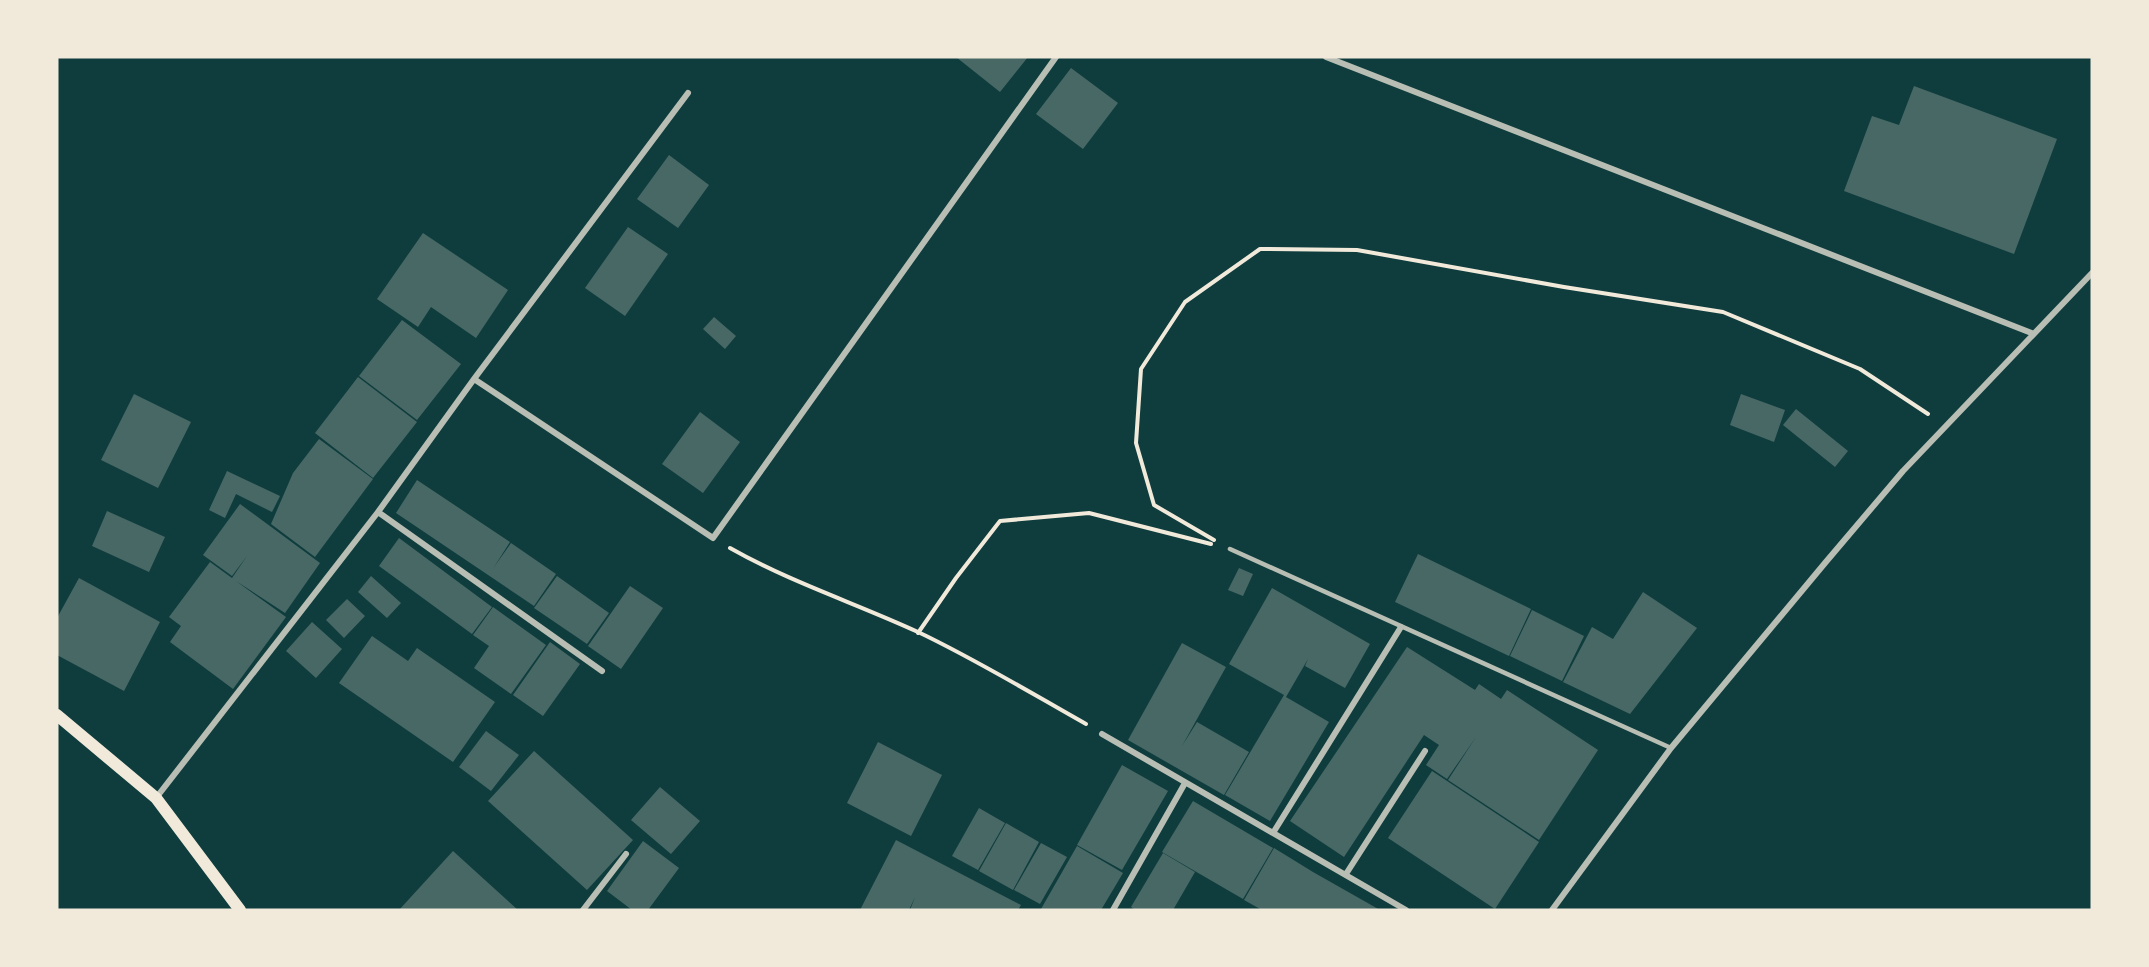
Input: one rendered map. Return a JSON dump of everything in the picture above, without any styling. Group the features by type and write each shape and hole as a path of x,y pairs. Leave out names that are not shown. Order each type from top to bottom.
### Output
{"main road":[{"path":"57,715 156,798 240,910"}],"street":[{"path":"474,379 714,538 1056,57"},
{"path":"1326,57 2034,334"},
{"path":"156,798 378,512 474,379 688,93"},
{"path":"1552,910 1671,748 1888,490 2092,273"},
{"path":"378,512 602,671"},
{"path":"1273,833 1401,627"},
{"path":"1102,734 1406,910"},
{"path":"1346,874 1425,751"},
{"path":"1113,910 1185,783"},
{"path":"583,910 626,854"}],"lane":[{"path":"1230,549 1671,748"}],"path":[{"path":"1230,549 1154,505 1136,442 1141,369 1185,302 1260,249 1356,250 1723,312 1860,369 1946,426"},
{"path":"918,633 1000,521 1089,513 1230,549"},
{"path":"714,538 764,567 918,633 1102,734"}],"building":[{"path":"956,57 1028,57 1000,92"},
{"path":"1071,68 1118,103 1083,149 1036,114"},
{"path":"1914,86 2057,139 2014,254 1844,191 1872,116 1899,125"},
{"path":"669,155 709,185 678,228 637,199"},
{"path":"628,227 668,254 625,316 585,288"},
{"path":"423,233 508,290 476,338 431,307 418,327 377,299"},
{"path":"714,317 736,336 725,349 703,329"},
{"path":"402,320 461,364 417,420 359,376"},
{"path":"358,377 417,422 373,478 315,433"},
{"path":"134,394 191,422 158,488 101,460"},
{"path":"1741,394 1785,410 1774,442 1730,425"},
{"path":"1796,409 1848,451 1835,467 1783,425"},
{"path":"700,412 740,442 703,493 662,464"},
{"path":"319,439 373,479 315,557 271,524 293,473"},
{"path":"227,471 280,496 272,512 236,494 225,518 209,510"},
{"path":"417,480 510,542 494,567 511,543 556,574 534,606 396,513"},
{"path":"240,504 320,563 285,613 236,581 286,617 233,689 170,642 181,626 169,617 210,562 232,578 247,556 232,576 203,555"},
{"path":"107,511 165,537 149,572 92,546"},
{"path":"399,538 492,607 472,634 379,566"},
{"path":"1418,554 1531,609 1509,656 1395,602"},
{"path":"1239,568 1253,574 1243,596 1228,590"},
{"path":"371,576 401,603 387,618 358,592"},
{"path":"557,576 609,613 587,644 534,608"},
{"path":"79,578 160,622 124,691 57,655 57,618"},
{"path":"630,586 663,608 621,669 588,646"},
{"path":"1272,588 1370,644 1345,688 1305,666 1308,659 1286,697 1329,722 1270,821 1225,795 1284,695 1229,664"},
{"path":"1643,592 1697,628 1630,714 1563,682 1592,627 1613,639"},
{"path":"347,599 365,616 344,638 326,620"},
{"path":"493,607 546,645 511,694 474,668 489,646 473,635"},
{"path":"1532,610 1584,636 1562,681 1510,656"},
{"path":"312,622 342,649 316,678 286,651"},
{"path":"372,636 408,661 417,648 495,702 453,762 339,683"},
{"path":"550,642 580,664 543,716 513,695"},
{"path":"1182,643 1226,667 1182,746 1197,722 1249,752 1224,795 1128,740"},
{"path":"1407,647 1475,690 1479,684 1501,699 1507,690 1598,750 1539,840 1448,780 1476,737 1447,779 1426,765 1439,745 1424,735 1344,857 1290,821"},
{"path":"486,731 519,755 491,791 459,767"},
{"path":"878,742 942,775 911,836 847,803"},
{"path":"534,751 633,840 587,890 488,801"},
{"path":"1122,765 1168,791 1122,870 1077,845"},
{"path":"1432,771 1539,842 1495,909 1388,838"},
{"path":"660,787 700,821 671,854 631,820"},
{"path":"1193,801 1273,848 1243,899 1162,852"},
{"path":"979,808 1005,823 978,870 952,856"},
{"path":"1006,823 1039,842 1013,890 979,871"},
{"path":"896,840 1021,905 1018,910 910,910 915,897 909,910 860,910"},
{"path":"643,841 679,868 648,910 632,910 607,891"},
{"path":"1041,843 1067,857 1040,904 1014,890"},
{"path":"1077,846 1123,873 1101,910 1042,910 1041,909"},
{"path":"1274,848 1380,910 1262,910 1244,900"},
{"path":"453,851 518,910 399,910"},
{"path":"1163,853 1195,872 1173,910 1135,910 1131,907"}]}
